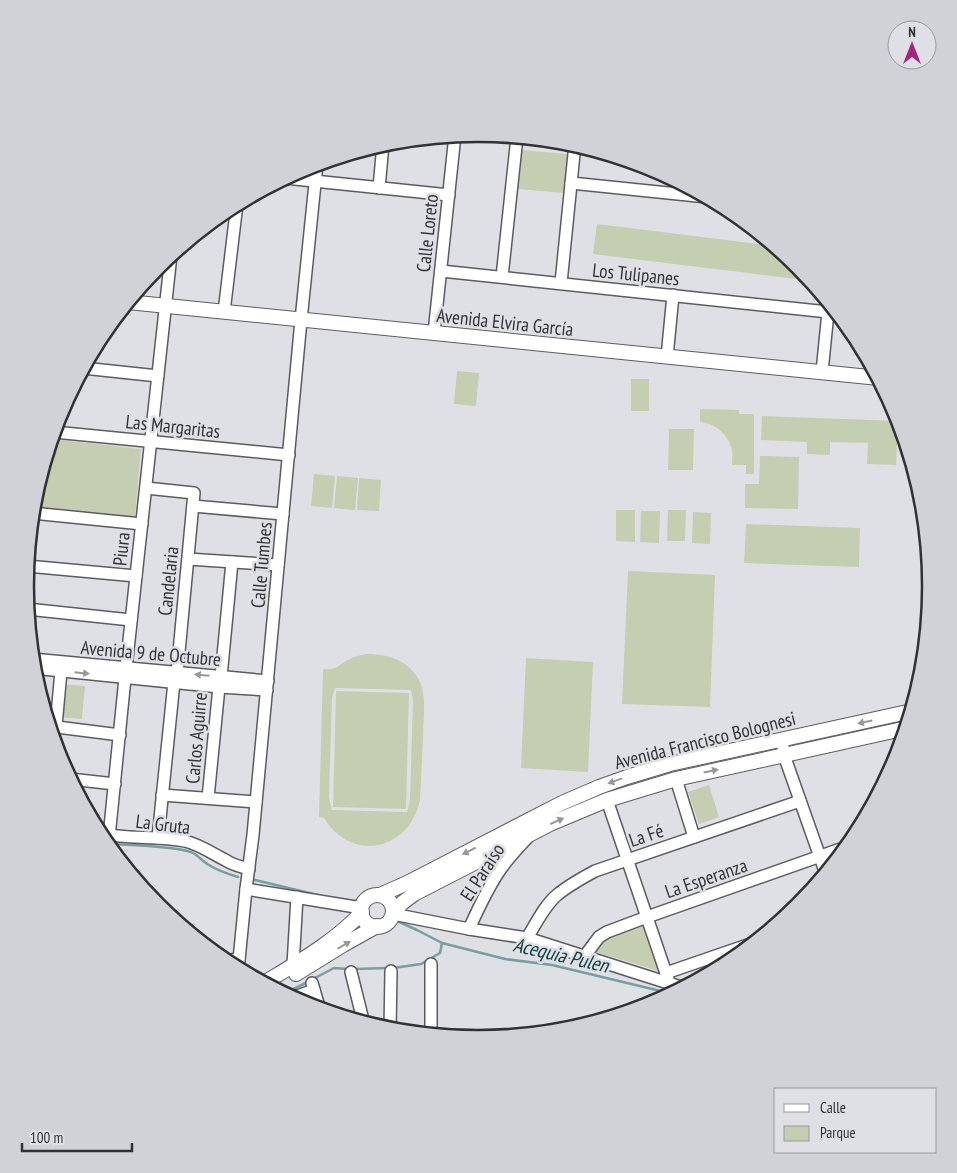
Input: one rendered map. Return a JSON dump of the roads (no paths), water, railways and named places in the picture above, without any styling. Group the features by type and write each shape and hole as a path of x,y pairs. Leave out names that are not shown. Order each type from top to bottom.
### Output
{"main road":[{"name":"Avenida Elvira García","path":"136,303 871,377"},
{"name":"Avenida Francisco Bolognesi","path":"380,895 562,803 627,777 670,764 905,713"},
{"name":"Avenida Francisco Bolognesi","path":"393,913 414,894 552,823 606,800 676,779 900,730"},
{"path":"280,984 343,945 377,926 387,923 393,913 393,908 388,899 380,895 370,897 363,904 362,910 368,924 377,926"},
{"path":"271,979 345,929 362,910"}],"street":[{"name":"Calle Loreto","path":"434,333 454,143"},
{"path":"502,277 515,144"},
{"path":"379,188 382,152"},
{"path":"560,283 574,152"},
{"name":"Calle Tumbes","path":"239,961 316,173"},
{"path":"299,180 449,195"},
{"path":"571,183 689,195"},
{"path":"224,312 236,214"},
{"name":"Piura","path":"108,833 115,784 170,266"},
{"name":"Los Tulipanes","path":"441,271 673,295 824,307"},
{"path":"667,357 673,295"},
{"path":"822,372 828,312"},
{"path":"91,369 158,376"},
{"name":"Las Margaritas","path":"61,433 289,455"},
{"name":"Candelaria","path":"146,488 194,493 158,838"},
{"path":"193,506 283,514"},
{"path":"40,515 142,524"},
{"path":"188,559 278,565"},
{"name":"Carlos Aguirre","path":"208,798 232,562"},
{"path":"35,567 136,576"},
{"path":"35,611 131,620"},
{"name":"Avenida 9 de Octubre","path":"40,660 126,673"},
{"name":"Avenida 9 de Octubre","path":"41,669 126,673 267,686"},
{"path":"54,717 62,671"},
{"path":"56,727 120,735"},
{"path":"782,740 784,755 824,867"},
{"path":"676,779 694,837"},
{"path":"79,780 115,784"},
{"path":"162,795 256,802"},
{"path":"606,800 668,979"},
{"name":"La Fé","path":"527,938 556,896 595,871 800,801"},
{"name":"El Paraíso","path":"468,929 491,884 529,835"},
{"name":"La Gruta","path":"113,840 158,838 183,841 195,844 229,862 249,869"},
{"name":"La Esperanza","path":"584,957 594,942 607,932 836,851"},
{"path":"246,889 362,910"},
{"path":"293,965 297,897"},
{"path":"393,913 468,929 527,938 584,957 668,979 677,984"},
{"path":"668,979 730,953"},
{"path":"431,964 431,1028"},
{"path":"390,1023 391,971"},
{"path":"351,972 362,1016"},
{"path":"300,993 313,986 317,1001"}],"waterway":[{"path":"117,844 154,846 186,851 195,854 216,869 238,877"},
{"path":"255,880 322,896"},
{"name":"Acequia Pulen","path":"397,921 442,943 505,959 552,965 661,991"},
{"path":"393,968 421,964 440,953 442,943"},
{"path":"313,979 334,968 348,969"},
{"path":"353,969 388,968"},
{"path":"292,990 308,982"}]}
